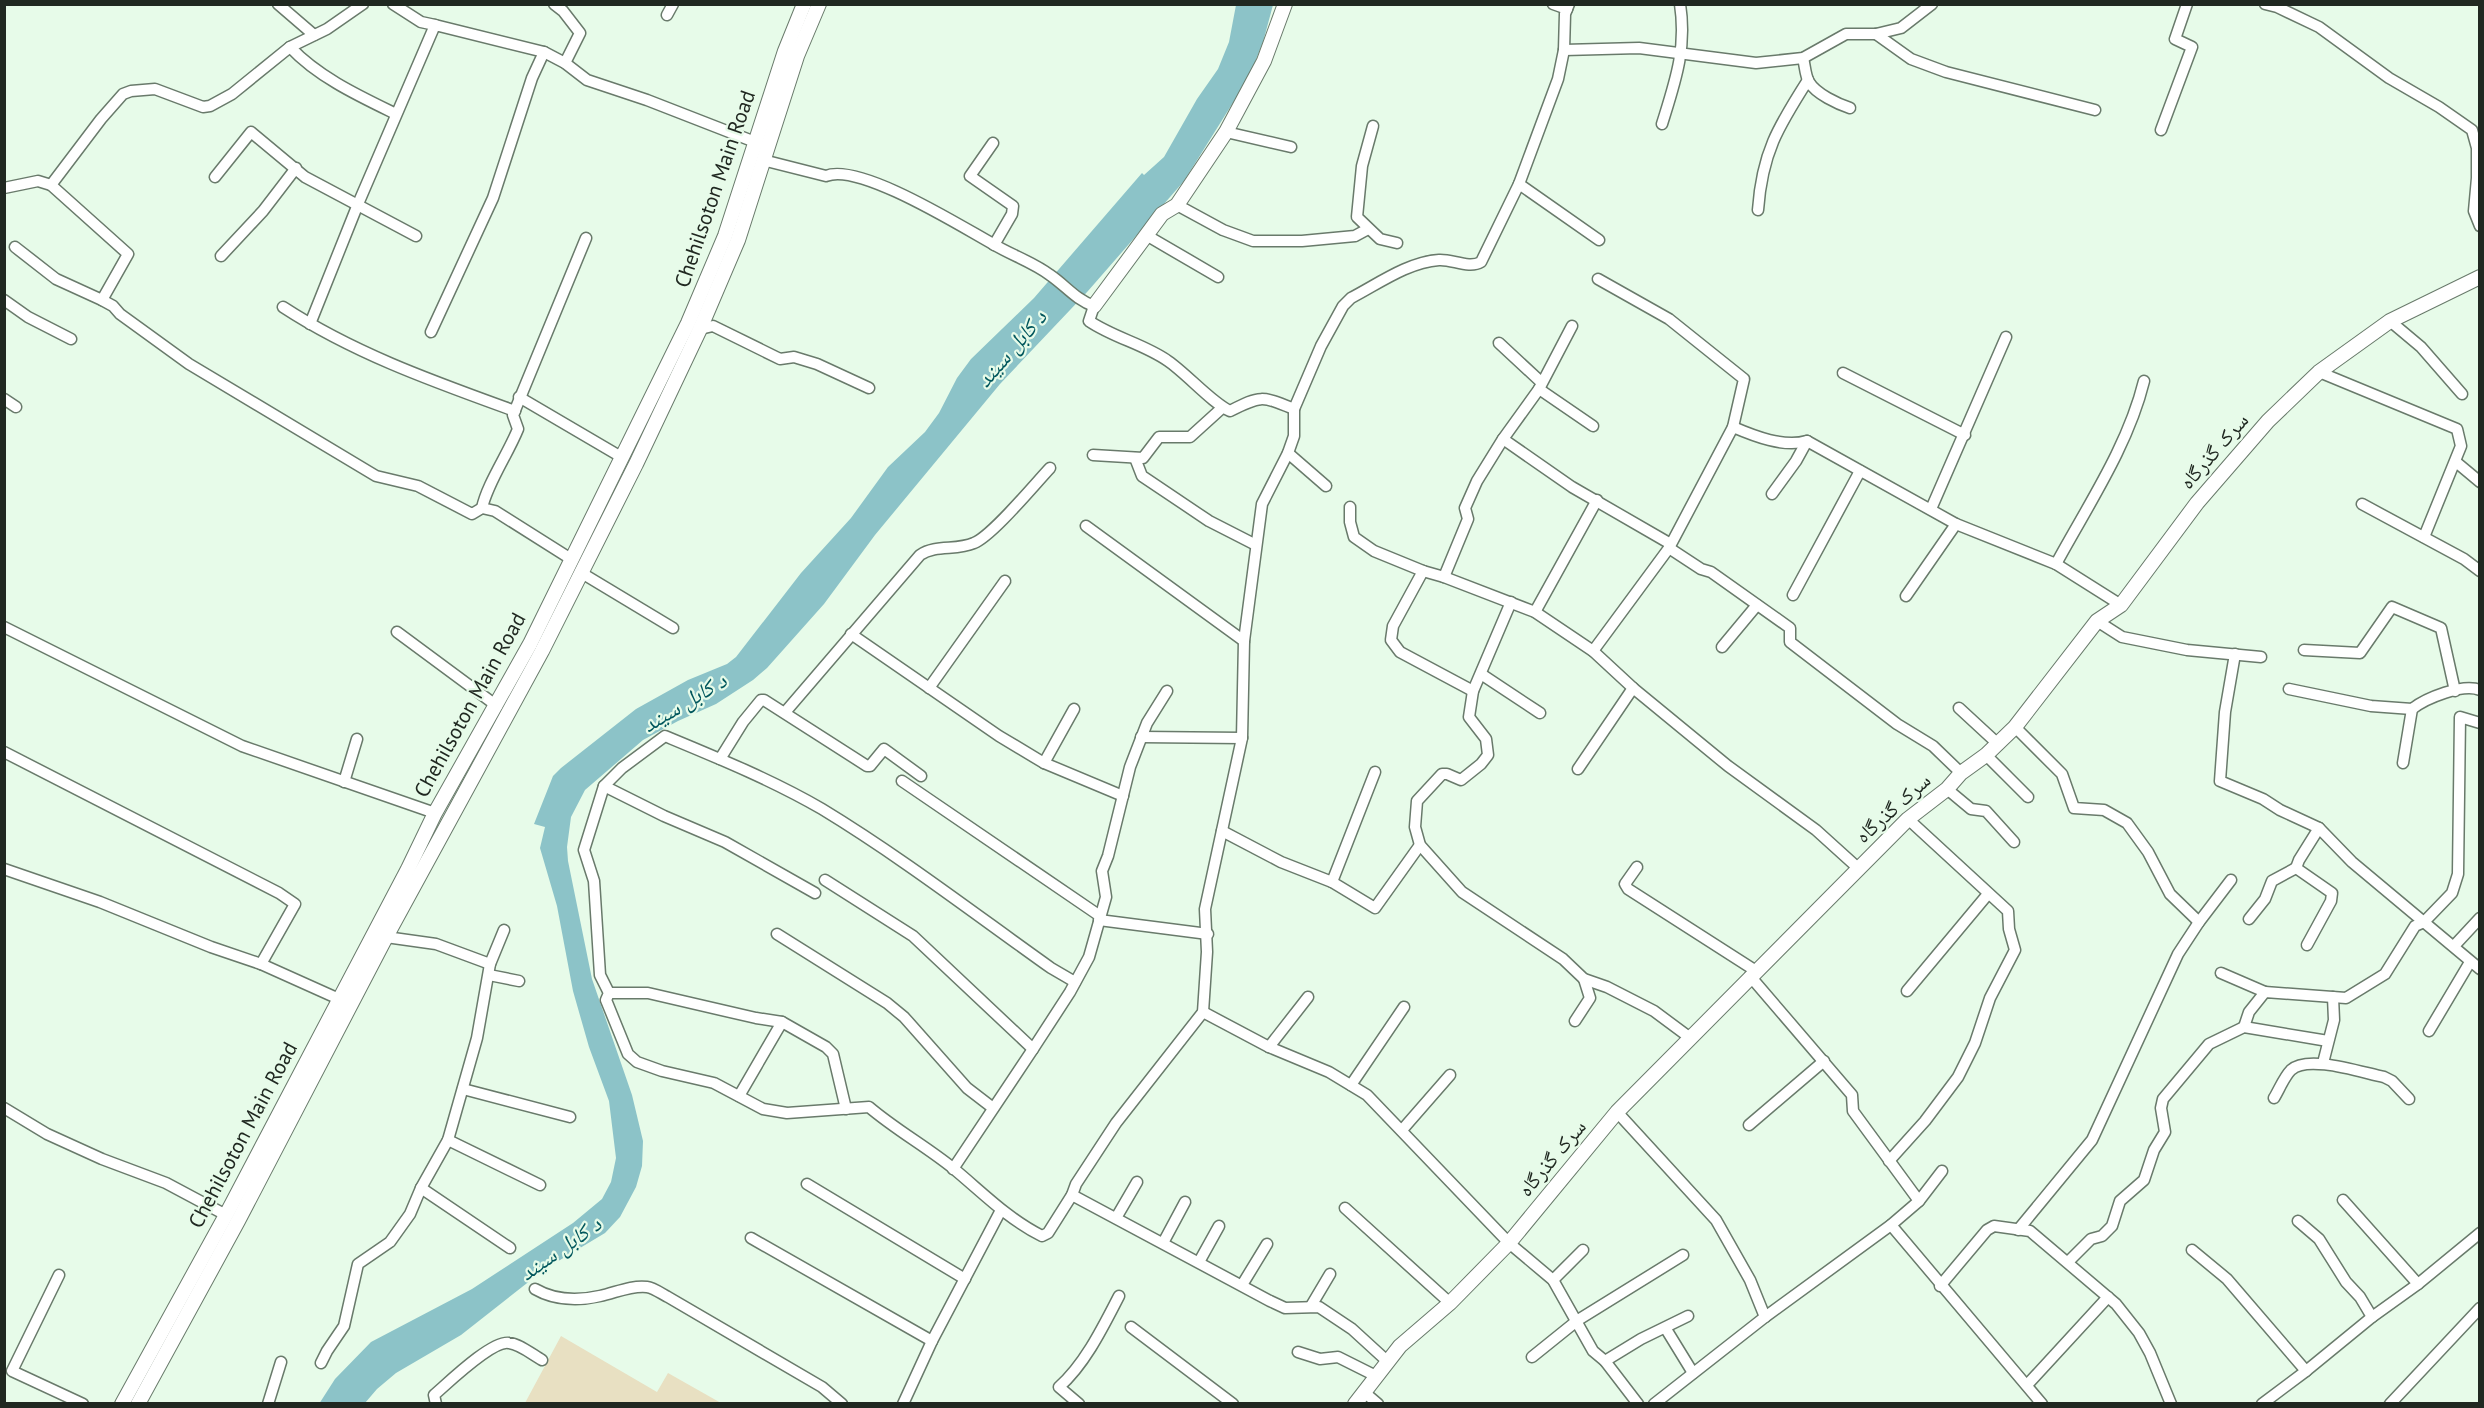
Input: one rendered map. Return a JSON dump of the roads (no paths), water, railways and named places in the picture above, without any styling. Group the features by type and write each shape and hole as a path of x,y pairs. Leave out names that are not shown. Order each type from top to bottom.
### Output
{"main road":[{"name":"Chehilsoton Main Road","path":"122,1404 226,1215 408,869 435,813 497,706 623,458 688,323 725,236 754,142 785,51 804,4"},
{"name":"Chehilsoton Main Road","path":"138,1404 238,1221 386,937 542,651 636,464 700,329 738,240 797,56 819,4"},
{"path":"1089,304 1162,214 1177,204 1226,132 1264,61 1285,4"},
{"name":"سرک گذرگاه","path":"1355,1404 1400,1346 1450,1303 1509,1243 1617,1112 1689,1037 1908,819 1947,789 1961,773 1986,755 2015,727 2097,621 2121,604 2197,503 2268,421 2319,372 2390,321 2480,278"}],"street":[{"path":"278,4 314,35"},
{"path":"51,185 123,94 155,89 203,107 210,106 232,94 290,47 314,35 346,9 363,4"},
{"path":"393,4 421,22 544,52 565,63 587,80 647,100 754,142"},
{"path":"554,4 563,11 580,33 565,63"},
{"path":"667,15 673,4"},
{"path":"1076,982 1050,968 863,835 776,784 665,736 622,768 604,786 584,850 594,881 600,975 609,993 606,1000 628,1054 637,1062 662,1071 714,1083 763,1109 787,1113 869,1107 896,1130 953,1169 1001,1210 1042,1236 1048,1233 1072,1195 1076,1184 1116,1123 1203,1012 1208,934 1205,909 1242,738 1244,640 1262,504 1288,453 1294,436 1294,409 1321,346 1343,306 1351,298 1420,262 1442,260 1472,265 1480,262 1519,184 1558,79 1564,50 1565,14 1568,7 1553,4"},
{"path":"1662,124 1682,54 1683,22 1680,4"},
{"path":"1564,50 1639,48 1756,63 1803,58 1846,34 1876,34 1901,28 1932,4"},
{"path":"2161,129 2192,47 2175,39 2187,4"},
{"path":"2265,4 2277,7 2319,27 2389,78 2476,127 2474,211 2480,226"},
{"path":"310,324 358,204 435,25"},
{"path":"1876,34 1911,58 1946,72 2095,110"},
{"path":"290,47 303,60 323,74 396,114"},
{"path":"431,332 493,198 529,87 544,52"},
{"path":"1803,58 1808,81 1839,105 1850,108"},
{"path":"1758,210 1760,180 1766,157 1781,123 1808,81"},
{"path":"1373,126 1362,166 1357,217 1380,238 1397,243"},
{"path":"215,177 251,132 305,177 416,236"},
{"path":"1226,132 1291,147"},
{"path":"993,143 970,176 1012,206 1012,214 994,245"},
{"path":"762,160 826,176 834,173 855,177 918,201 1049,274 1089,304 1089,321 1101,330 1167,360 1222,408 1230,411 1253,399 1267,398 1294,409"},
{"path":"221,256 263,211 296,168"},
{"path":"4,188 38,182 51,185 128,254 102,300"},
{"path":"1519,184 1599,240"},
{"path":"1177,204 1223,230 1253,242 1302,241 1355,236 1368,229"},
{"path":"1146,235 1218,277"},
{"path":"482,508 485,494 508,453 518,429 513,415 519,397 586,238"},
{"path":"15,247 56,279 102,300 189,364 376,476 418,486 472,514 482,508 495,511 571,560"},
{"path":"1593,651 1669,545 1688,513 1733,427 1744,379 1669,319 1598,279"},
{"path":"4,300 28,317 71,339"},
{"path":"283,306 348,345 426,379 515,411"},
{"path":"2390,321 2421,347 2462,394"},
{"path":"700,329 712,326 780,359 794,357 817,364 869,388"},
{"path":"1444,577 1468,519 1465,508 1477,481 1540,385 1572,326"},
{"path":"1931,509 2006,337"},
{"path":"1499,343 1540,385 1593,426"},
{"path":"2319,372 2457,429 2461,446 2424,537"},
{"path":"1843,374 1965,435"},
{"path":"2056,564 2121,444 2138,407 2144,381"},
{"path":"519,397 623,458"},
{"path":"4,399 16,407"},
{"path":"1093,455 1143,458 1159,437 1190,437 1222,408"},
{"path":"1733,427 1764,438 1797,444 1807,441 1956,524 2056,564 2121,604"},
{"path":"1503,439 1572,487 1669,545 1701,569 1711,572 1790,628 1790,642 1897,724 1933,746 1961,773"},
{"path":"1772,494 1807,441"},
{"path":"1288,453 1326,486"},
{"path":"1135,458 1142,476 1209,521 1256,545"},
{"path":"2456,462 2480,482"},
{"path":"787,710 920,555 929,549 974,543 996,526 1050,468"},
{"path":"1793,595 1860,471"},
{"path":"1535,612 1597,500"},
{"path":"2362,504 2424,537 2480,571"},
{"path":"1350,507 1350,522 1354,537 1360,542 1423,571 1535,612 1593,651 1633,688 1728,766 1816,830 1858,868"},
{"path":"1906,596 1956,524"},
{"path":"1086,526 1244,640"},
{"path":"1423,571 1393,626 1391,640 1400,652 1473,691"},
{"path":"580,572 673,628"},
{"path":"929,688 1005,581"},
{"path":"1511,602 1473,691 1469,717 1486,739 1488,755 1481,764 1461,780 1442,774 1417,801 1415,827 1420,845 1462,892 1563,959 1584,979 1607,987 1654,1011 1689,1037"},
{"path":"1722,647 1757,605"},
{"path":"2304,650 2360,653 2392,607 2441,628 2455,691"},
{"path":"2097,621 2122,637 2187,650 2261,657"},
{"path":"4,627 242,746 435,813"},
{"path":"397,632 497,706"},
{"path":"851,634 999,736 1044,763 1123,796"},
{"path":"2235,654 2225,712 2220,781 2263,799 2280,810 2319,828 2352,862 2480,969"},
{"path":"1481,674 1540,713"},
{"path":"1578,769 1633,688"},
{"path":"2403,763 2412,709 2422,701 2460,688 2480,690"},
{"path":"2289,689 2371,706 2412,709"},
{"path":"953,1169 1034,1049 1089,957 1106,897 1102,871 1130,766 1141,737 1167,691"},
{"path":"720,759 742,722 761,700 764,700 867,766 870,766 884,749 921,776"},
{"path":"1959,708 1998,744"},
{"path":"1044,763 1074,710"},
{"path":"2221,973 2265,992 2346,998 2385,974 2415,926 2424,922 2452,893 2458,874 2460,717 2480,723"},
{"path":"2015,727 2062,774 2074,808 2104,810 2127,823 2148,852 2170,894 2199,922"},
{"path":"1141,737 1242,738"},
{"path":"344,782 357,739"},
{"path":"4,752 279,893 295,904 261,964"},
{"path":"1986,755 2028,797"},
{"path":"1332,882 1375,772"},
{"path":"902,781 1100,918 1208,934"},
{"path":"604,786 664,816 725,842 815,893"},
{"path":"1947,789 1971,809 1986,811 2014,842"},
{"path":"1889,1161 1925,1121 1958,1077 1975,1043 1990,998 2014,950 2008,911 1908,819"},
{"path":"2249,919 2265,899 2272,881 2296,868 2319,828"},
{"path":"1222,831 1281,862 1332,882 1375,908 1420,845"},
{"path":"1637,867 1625,884 1628,890 1753,974 1824,1061 1827,1068 1852,1095 1853,1111 1919,1201"},
{"path":"2296,868 2332,893 2331,901 2307,945"},
{"path":"4,869 100,902 211,947 261,964 339,999"},
{"path":"825,880 913,936 1034,1049"},
{"path":"2018,1230 2092,1140 2178,954 2231,880"},
{"path":"1907,991 1988,894"},
{"path":"2454,946 2480,918"},
{"path":"321,1363 345,1326 358,1264 390,1242 410,1214 421,1188 448,1140 477,1038 489,969 504,930"},
{"path":"777,934 887,1003 904,1017 967,1088 993,1108"},
{"path":"386,937 436,944 519,981"},
{"path":"2429,1031 2470,962"},
{"path":"1575,1021 1590,998 1584,979"},
{"path":"2244,1028 2249,1012 2265,992"},
{"path":"609,993 648,993 782,1022 826,1047 833,1054 846,1109"},
{"path":"1269,1047 1308,997"},
{"path":"2323,1063 2334,1020 2333,997"},
{"path":"1351,1085 1404,1007"},
{"path":"1203,1012 1269,1047 1329,1072 1367,1095 1509,1243 1553,1280 1578,1320 1593,1351 1605,1361 1638,1404"},
{"path":"739,1096 782,1022"},
{"path":"2068,1262 2091,1239 2108,1232 2120,1201 2144,1180 2154,1150 2165,1132 2160,1108 2163,1099 2209,1044 2244,1028 2328,1041"},
{"path":"1749,1125 1824,1061"},
{"path":"2274,1098 2291,1070 2323,1063 2384,1077 2392,1081 2409,1099"},
{"path":"1402,1130 1450,1075"},
{"path":"463,1089 570,1117"},
{"path":"4,1108 47,1134 102,1159 166,1183 226,1215"},
{"path":"1617,1112 1716,1220 1750,1280 1766,1317"},
{"path":"448,1140 540,1185"},
{"path":"1654,1404 1766,1317 1891,1225 1919,1201 1942,1171"},
{"path":"1116,1218 1137,1182"},
{"path":"807,1184 965,1279"},
{"path":"421,1188 510,1248"},
{"path":"1072,1195 1286,1308 1311,1306 1330,1313 1387,1361"},
{"path":"2343,1200 2418,1284"},
{"path":"1163,1243 1185,1202"},
{"path":"1345,1208 1450,1303"},
{"path":"903,1404 932,1341 1001,1210"},
{"path":"2298,1221 2319,1239 2346,1282 2360,1297 2372,1317"},
{"path":"1891,1225 1940,1286 2042,1404"},
{"path":"1199,1262 1219,1226"},
{"path":"1940,1286 1987,1230 1994,1226 2030,1231 2108,1297 2139,1333 2171,1404"},
{"path":"2262,1404 2372,1317 2418,1284 2480,1233"},
{"path":"751,1238 932,1341"},
{"path":"1242,1285 1267,1244"},
{"path":"1553,1280 1583,1250"},
{"path":"2192,1250 2227,1278 2306,1371"},
{"path":"1532,1357 1578,1320 1683,1255"},
{"path":"1311,1306 1330,1274"},
{"path":"59,1275 12,1371 83,1404"},
{"path":"535,1289 550,1297 573,1298 599,1297 622,1290 647,1287 822,1387 842,1404"},
{"path":"1079,1404 1059,1387 1066,1381 1094,1341 1119,1296"},
{"path":"2026,1385 2108,1297"},
{"path":"2390,1404 2480,1308"},
{"path":"1605,1361 1641,1339 1688,1316"},
{"path":"1131,1327 1233,1404"},
{"path":"1665,1329 1693,1373"},
{"path":"436,1404 434,1395 474,1359 502,1344 512,1343 542,1360"},
{"path":"1298,1352 1320,1359 1338,1357 1376,1376"},
{"path":"267,1404 281,1362"},
{"path":"1364,1392 1378,1404"}],"water":[{"name":"د کابل سيند","path":"1236,5 1273,5 1263,42 1249,77 1184,181 1088,291 1000,384 875,535 824,604 767,668 716,704 643,740 585,790 571,817 567,847 568,861 592,979 632,1095 643,1141 642,1166 636,1187 620,1217 605,1233 545,1269 461,1335 396,1373 365,1403 319,1404 335,1379 371,1342 472,1289 573,1223 602,1199 611,1182 616,1158 609,1101 589,1047 573,991 557,906 540,848 545,827 534,824 553,776 636,709 688,680 727,664 736,657 801,573 851,518 888,467 925,432 971,359 1034,298 1142,173 1144,175 1164,157 1197,99 1218,69 1229,42"}]}
